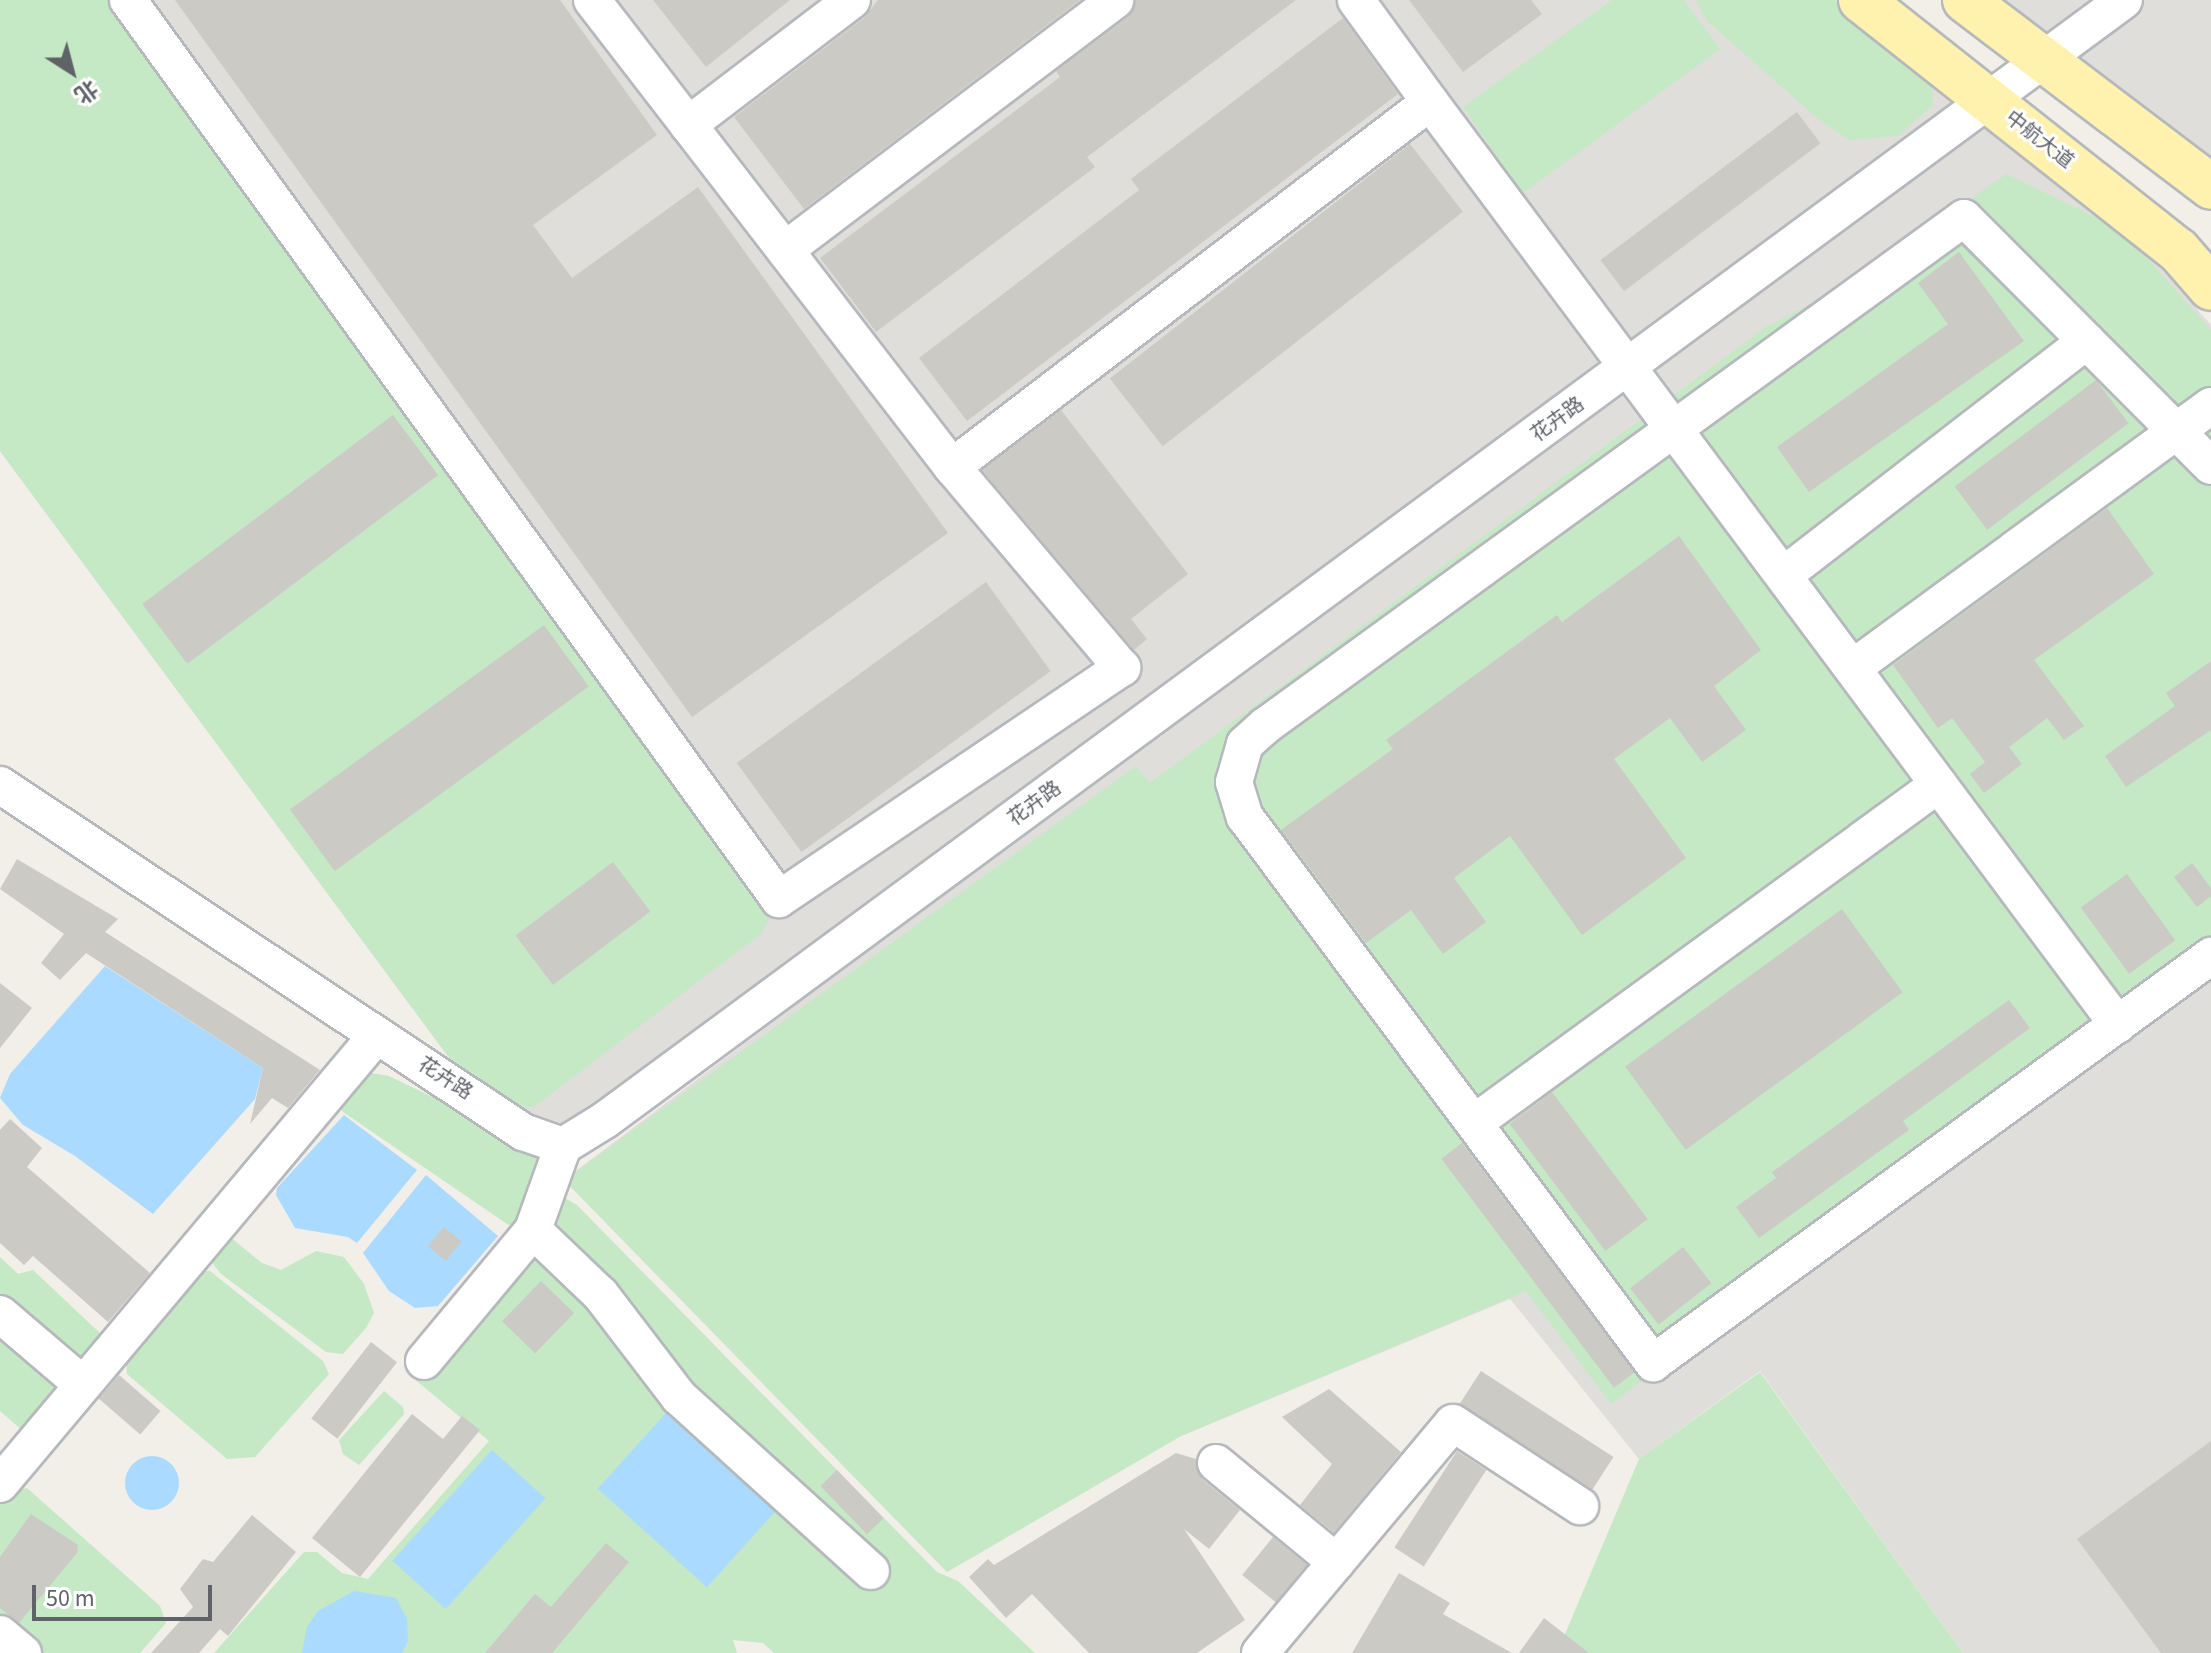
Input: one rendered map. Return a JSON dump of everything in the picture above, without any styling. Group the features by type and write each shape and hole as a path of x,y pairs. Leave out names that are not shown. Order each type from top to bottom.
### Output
{"main road":[{"name":"中航大道","path":"1861,0 2178,250 2211,288"},
{"path":"1965,0 2211,187"}],"street":[{"path":"128,0 779,899 1122,668 952,467 592,0"},
{"path":"688,125 852,0"},
{"path":"785,250 1115,0"},
{"path":"1356,0 2118,1025"},
{"name":"花卉路","path":"0,785 523,1132 563,1146 605,1120 2124,0"},
{"path":"952,467 1430,102"},
{"path":"2211,466 1964,218 1265,726 1245,744 1238,762 1235,797 1245,817 1653,1363 2211,956"},
{"path":"1785,574 2086,341"},
{"path":"1854,667 2211,406"},
{"path":"1474,1123 1939,784"},
{"path":"0,1484 377,1035"},
{"path":"424,1361 533,1230 563,1146"},
{"path":"533,1230 601,1295 679,1397 871,1571"},
{"path":"0,1314 83,1385"},
{"path":"1260,1653 1453,1423 1580,1506"},
{"path":"1216,1463 1336,1562"},
{"path":"0,1634 23,1653"}],"shaded area":[{"path":"0,0 1861,0 1991,102 2158,265 2211,325 2211,1653 1963,1653 1760,1371 1639,1459 1510,1299 1181,1436 947,1572 564,1180 1915,158 563,1146 484,1105 0,451"},
{"path":"1965,0 2211,0 2211,187"}],"green space":[{"path":"0,0 128,0 779,899 762,933 534,1107 484,1105 0,451"},
{"path":"1612,0 1684,0 1720,49 1522,194 1463,107"},
{"path":"1696,0 1836,0 1932,78 1933,105 1898,136 1849,140 1817,118 1707,21"},
{"path":"2006,174 2122,230 2211,330 2211,954 1611,1404 1526,1291 1181,1436 947,1572 564,1180 1136,766 1150,783 1766,327 1863,276"},
{"path":"371,1073 389,1076 548,1153 563,1197 577,1205 937,1572 958,1581 1035,1653 774,1653 763,1643 733,1640 737,1653 214,1653 304,1552 317,1552 342,1573 368,1579 489,1441 413,1378 406,1361 516,1230 343,1112 338,1105 345,1090"},
{"path":"230,1237 262,1263 281,1270 316,1251 344,1257 364,1284 374,1313 366,1328 343,1354 326,1352 221,1274 210,1260"},
{"path":"0,1257 18,1274 33,1270 101,1334 102,1349 23,1431 0,1411"},
{"path":"203,1271 210,1271 323,1361 329,1374 255,1457 227,1459 127,1374 126,1363"},
{"path":"1760,1372 1963,1653 1557,1653 1639,1459"},
{"path":"384,1391 403,1407 404,1414 359,1465 343,1454 339,1440"},
{"path":"27,1488 160,1606 166,1623 140,1653 33,1653 0,1626 0,1494"}],"water":[{"path":"105,966 263,1068 255,1099 153,1214 75,1156 23,1125 0,1098 10,1074"},
{"path":"344,1115 417,1170 357,1243 348,1237 295,1228 276,1195 277,1188"},
{"path":"426,1175 498,1236 438,1306 415,1308 389,1291 363,1253"},
{"path":"666,1413 775,1511 707,1587 598,1489"},
{"path":"492,1450 546,1498 446,1609 392,1561"},
{"path":"152,1456 171,1464 179,1483 171,1502 152,1510 133,1502 125,1483 133,1464"},
{"path":"354,1591 396,1598 407,1619 408,1641 402,1653 302,1653 307,1627 318,1611"}],"building":[{"path":"175,0 560,0 657,135 533,225 572,278 698,187 948,533 692,717"},
{"path":"653,0 790,0 706,67"},
{"path":"878,0 1080,0 804,209 734,117 865,17"},
{"path":"1136,0 1296,0 1087,157 1095,167 876,332 820,258 1060,77 1056,71 1128,17"},
{"path":"1409,0 1531,0 1542,14 1463,72"},
{"path":"1343,18 1398,94 967,421 919,358 1139,190 1131,179"},
{"path":"1797,112 1820,143 1624,291 1601,260"},
{"path":"1410,144 1463,212 1163,446 1110,379"},
{"path":"1959,252 2024,341 1809,492 1777,447 1948,324 1918,283"},
{"path":"2096,380 2128,423 1987,530 1955,487"},
{"path":"1061,410 1188,574 1131,619 1147,639 1134,650 982,470"},
{"path":"393,415 438,475 187,664 142,604"},
{"path":"2107,508 2154,574 2034,660 2084,726 2064,740 2047,718 2009,747 2022,764 1984,793 1970,774 1985,762 1952,718 1938,728 1893,665"},
{"path":"1679,536 1761,650 1714,686 1746,730 1702,762 1670,718 1614,759 1686,858 1582,935 1510,836 1454,878 1486,922 1443,954 1411,910 1366,943 1281,830 1393,749 1386,740 1557,615 1562,622"},
{"path":"986,582 1051,671 801,852 737,763"},
{"path":"544,625 589,686 335,871 290,810"},
{"path":"2211,661 2211,730 2126,787 2105,756 2175,706 2166,693"},
{"path":"17,859 118,919 105,932 320,1070 288,1108 272,1098 250,1124 263,1068 86,953 60,980 41,963 64,934 0,889"},
{"path":"613,862 650,912 553,985 516,935"},
{"path":"2192,863 2211,888 2211,896 2197,907 2174,877"},
{"path":"2127,874 2175,940 2129,974 2081,908"},
{"path":"1842,909 1903,992 1686,1150 1625,1067"},
{"path":"0,983 32,1008 0,1048"},
{"path":"2009,1000 2030,1028 1903,1121 1909,1130 1759,1238 1736,1207 1776,1178 1772,1172"},
{"path":"1552,1092 1648,1219 1605,1251 1510,1124"},
{"path":"10,1119 42,1148 27,1167 150,1273 108,1322 33,1256 24,1265 0,1243 0,1130"},
{"path":"1462,1143 1635,1372 1614,1388 1441,1159"},
{"path":"444,1227 462,1242 446,1261 428,1246"},
{"path":"1683,1247 1711,1283 1659,1324 1630,1288"},
{"path":"541,1281 574,1313 535,1353 502,1321"},
{"path":"371,1342 397,1362 337,1439 311,1418"},
{"path":"1481,1371 1614,1457 1592,1490 1460,1404"},
{"path":"119,1375 161,1411 140,1434 99,1398"},
{"path":"1329,1389 1401,1452 1334,1533 1300,1505 1332,1464 1282,1417"},
{"path":"412,1414 443,1439 462,1416 480,1430 360,1577 312,1538"},
{"path":"2211,1441 2211,1653 2161,1653 2077,1539"},
{"path":"1457,1451 1486,1470 1424,1567 1394,1547"},
{"path":"1176,1453 1196,1459 1202,1479 1240,1510 1209,1549 1184,1529 1245,1620 1197,1653 1089,1653 1032,1594 1006,1618 969,1577 988,1559 994,1565"},
{"path":"837,1470 884,1518 867,1534 820,1486"},
{"path":"31,1514 78,1545 77,1553 19,1623 0,1608 0,1557"},
{"path":"252,1515 296,1552 228,1636 220,1629 199,1653 151,1653 193,1607 180,1589 203,1559 213,1562"},
{"path":"1273,1537 1307,1565 1276,1603 1242,1575"},
{"path":"606,1543 629,1562 552,1653 485,1653 535,1594 551,1607"},
{"path":"1399,1573 1450,1603 1443,1614 1512,1653 1352,1653"},
{"path":"1544,1618 1589,1653 1519,1653"}]}
